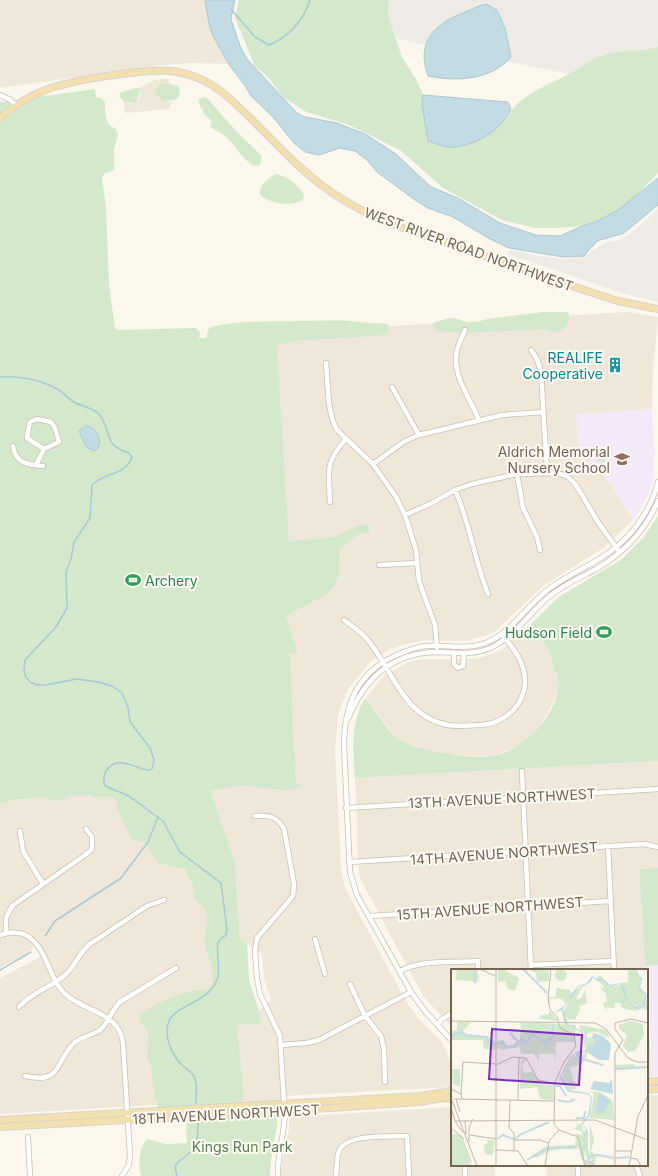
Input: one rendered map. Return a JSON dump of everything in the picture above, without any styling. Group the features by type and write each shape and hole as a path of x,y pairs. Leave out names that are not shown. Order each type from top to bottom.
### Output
{"main road":[{"name":"WEST RIVER ROAD NORTHWEST","path":"0,118 16,105 43,91 72,83 152,71 187,74 205,81 222,92 313,179 338,197 364,212 391,224 596,294 658,309"},
{"path":"648,1082 658,1081"},
{"path":"648,1090 658,1089"},
{"name":"18TH AVENUE NORTHWEST","path":"0,1127 284,1103 420,1096 451,1091"},
{"name":"18TH AVENUE NORTHWEST","path":"0,1120 285,1111 419,1102 443,1098 451,1099"},
{"path":"285,1111 287,1108 309,1105 318,1101"}],"street":[{"path":"0,95 9,99 16,105"},
{"path":"465,330 457,349 456,367 458,377 474,406 479,421"},
{"path":"531,350 537,359 541,371 547,472"},
{"path":"326,363 330,413 337,430 373,464 396,497 405,515 414,540 419,581 435,625 437,652"},
{"path":"392,387 418,435"},
{"path":"373,464 390,451 418,435 502,415 544,412"},
{"path":"36,466 44,449 60,442 51,422 37,419 30,422 27,438 44,449"},
{"path":"330,502 329,466 331,458 346,439"},
{"path":"13,446 16,458 22,462 36,466 43,466"},
{"path":"405,515 432,503 455,490 518,474 547,472 564,475 573,481 620,552"},
{"path":"518,474 523,508 537,537 540,550"},
{"path":"451,1040 424,1010 411,992 353,886 349,862 345,779 345,728 348,707 355,691 366,676 383,662 418,647 466,647 481,645 501,635 550,588 616,547 629,535 641,520 652,499 658,482"},
{"path":"455,490 464,508 477,564 488,594"},
{"path":"345,728 363,689 386,667 418,654 437,652 464,653 485,650 506,639 553,594 620,552 643,528 658,501"},
{"path":"379,565 417,563"},
{"path":"344,620 367,639 407,701 427,718 454,726 490,724 498,721 509,714 520,701 524,690 524,668 506,639 501,635"},
{"path":"454,653 454,664 458,668 463,666 464,653"},
{"path":"522,772 531,968 613,961"},
{"name":"13TH AVENUE NORTHWEST","path":"346,808 658,789"},
{"path":"255,816 271,816 276,818 281,823 284,829 294,884 291,900 260,934 255,947 257,978 260,994 278,1031 281,1045 284,1103"},
{"path":"6,933 6,918 12,906 92,849 92,837 86,829"},
{"path":"20,831 23,851 43,884"},
{"name":"14TH AVENUE NORTHWEST","path":"349,862 644,844 658,847"},
{"path":"608,846 614,969"},
{"path":"19,1007 30,996 56,982 66,974 81,952 90,944 147,906 164,900"},
{"name":"15TH AVENUE NORTHWEST","path":"370,916 610,901"},
{"path":"0,935 6,933 27,936 36,943 44,955 56,982 70,998 108,1018 119,1028 122,1039 130,1161 128,1169 122,1176"},
{"path":"315,939 325,974"},
{"path":"400,971 408,966 419,964 478,961 478,969"},
{"path":"25,1076 41,1079 49,1077 58,1068 72,1045 100,1030 114,1008 123,999 176,968"},
{"path":"350,984 365,1016 378,1032 382,1041 385,1082"},
{"path":"281,1045 316,1041 411,992"},
{"path":"438,1024 451,1014"},
{"path":"278,1176 278,1158 285,1128 285,1111"},
{"path":"336,1176 340,1150 350,1141 359,1138 407,1136 409,1176"},
{"path":"28,1137 30,1176"},
{"path":"636,1166 640,1176"}],"shaded area":[{"path":"0,0 223,0 238,64 190,63 163,65 0,88"},
{"path":"371,0 658,0 658,58 594,79 383,36"},
{"path":"169,79 169,83 159,84 164,102 171,102 170,109 125,113 124,102 132,104 138,101 141,92 139,88 154,80"},
{"path":"658,209 658,302 622,293 507,254 510,250 563,259 584,256 607,242 620,240 630,234"},
{"path":"627,312 658,317 653,373 652,409 576,415 597,468 613,488 633,520 605,547 543,586 497,630 488,635 466,641 428,640 410,643 391,649 371,661 348,689 338,715 335,750 341,869 345,888 407,1003 418,1018 440,1040 447,1052 451,1066 451,1087 284,1096 284,1101 242,1103 237,1025 260,1023 259,1011 271,1000 264,979 262,954 240,939 235,863 209,788 296,783 290,654 298,654 286,616 314,602 341,561 340,549 359,534 370,532 369,524 356,526 334,537 289,541 276,333"},
{"name":"Aldrich Memorial Nursery School","path":"652,409 655,451 653,482 644,503 633,520 613,488 597,468 578,449 576,414"},
{"path":"531,624 550,653 554,672 558,672 558,691 550,709 540,725 528,739 511,749 492,756 443,755 398,740 365,698 383,677 408,662 422,659 471,659 483,657 501,650"},
{"path":"658,761 658,868 639,869 645,969 451,969 451,1026 423,996 361,880 359,874 355,778"},
{"path":"111,793 159,864 187,870 210,908 213,979 207,990 152,1019 158,1105 0,1114 0,978 44,955 36,943 29,952 0,968 0,800"},
{"path":"658,868 658,1076 652,1076 648,969 645,969 639,869"},
{"path":"648,1014 652,1076 648,1077"},
{"path":"658,1095 658,1176 547,1176 546,1166 648,1166 648,1096"},
{"path":"451,1107 451,1166 494,1166 495,1176 281,1176 282,1162 289,1129 289,1117"}],"green space":[{"path":"239,0 389,0 388,16 402,57 417,81 423,95 422,104 428,141 506,119 511,111 525,97 597,58 615,52 644,50 658,47 658,173 625,207 608,219 573,227 552,228 535,228 502,220 443,188 400,150 349,125 304,111 283,97 268,77 255,66 235,18"},
{"path":"166,83 179,86 180,93 177,99 164,102 154,93 159,84"},
{"path":"136,88 141,89 136,103 124,102 119,96 121,92"},
{"path":"95,89 96,97 101,98 105,102 105,115 109,125 116,129 118,135 114,150 114,170 104,174 102,177 106,208 109,285 115,328 119,330 196,328 200,333 199,338 206,338 209,328 218,325 239,323 340,321 381,323 389,325 389,331 387,334 376,336 293,341 277,345 289,541 334,537 356,526 369,524 370,532 359,534 340,549 340,566 336,583 333,588 314,602 286,616 298,654 290,654 296,782 303,785 297,788 283,790 244,786 210,790 235,863 240,939 247,944 249,980 259,1011 261,1023 237,1025 243,1091 242,1103 158,1108 158,1101 155,1099 151,1066 147,1059 148,1031 140,1021 140,1014 172,997 190,991 205,991 210,986 213,974 205,941 207,916 202,906 194,899 193,885 185,869 159,864 144,842 132,840 116,806 118,804 113,797 92,797 92,795 69,796 62,801 42,798 16,799 0,804 0,102"},
{"path":"202,97 207,98 238,133 262,156 260,165 254,166 249,163 223,134 210,126 212,121 205,115 198,101"},
{"path":"276,174 285,177 295,184 304,194 303,200 281,204 270,201 260,195 263,185 267,180"},
{"path":"543,312 566,312 569,314 568,323 562,330 554,332 545,329 468,333 437,331 434,328 433,323 449,318 455,318 468,323 478,322 487,319"},
{"path":"589,450 605,450 605,462 598,462"},
{"path":"658,516 658,761 355,778 353,747 355,727 360,707 365,698 396,738 421,748 445,754 482,757 503,753 524,741 543,723 555,701 558,690 558,672 554,672 550,653 531,624 560,596 621,560 643,538"},
{"path":"658,868 658,965 645,966 639,869"},
{"name":"Kings Run Park","path":"278,1114 270,1176 141,1176 140,1156 142,1147 147,1139 166,1144 187,1143 186,1118"}],"water":[{"path":"205,0 235,0 231,19 240,46 247,59 297,113 305,117 337,123 365,134 396,154 431,187 458,198 500,223 536,235 560,236 584,225 596,222 618,210 658,178 658,205 624,233 597,241 584,256 563,257 509,248 488,238 453,217 428,208 415,200 377,172 367,160 355,151 340,148 319,155 305,152 294,143 273,117 251,96 230,66 213,36 209,24"},
{"path":"486,4 497,10 505,28 511,57 494,71 484,75 462,79 428,76 424,54 426,45 436,29 452,18"},
{"path":"423,95 508,102 511,109 501,124 487,136 462,146 447,147 428,141 422,104"},
{"path":"85,426 92,428 99,438 99,446 93,451 86,446 79,431"}],"waterway":[{"path":"231,9 255,37 269,45 276,42 295,27 304,14 310,0"},
{"path":"0,377 24,378 47,384 62,392 72,401 90,408 99,414 103,420 114,446 129,453 132,458 124,468 92,485 90,518 74,542 71,559 66,572 67,608 56,627 25,660 24,671 30,682 37,685 77,679 112,686 122,693 128,707 130,722 150,748 154,760 152,769 148,770 126,763 116,763 105,773 105,786 129,796 163,821 180,852 221,883 227,930 226,935 220,940 217,948 219,970 217,980 206,994 176,1012 171,1018 167,1029 168,1041 176,1058 194,1076 196,1086 196,1103"},
{"path":"45,936 55,921 121,878 148,842 158,817"},
{"path":"0,970 31,952"},
{"path":"177,1176 175,1167 177,1163 197,1147 198,1123"}],"place":[{"name":"REALIFE Cooperative","path":"615,365"},
{"name":"Aldrich Memorial Nursery School","path":"622,459"},
{"name":"Archery","path":"133,580"},
{"name":"Hudson Field","path":"604,632"}]}
